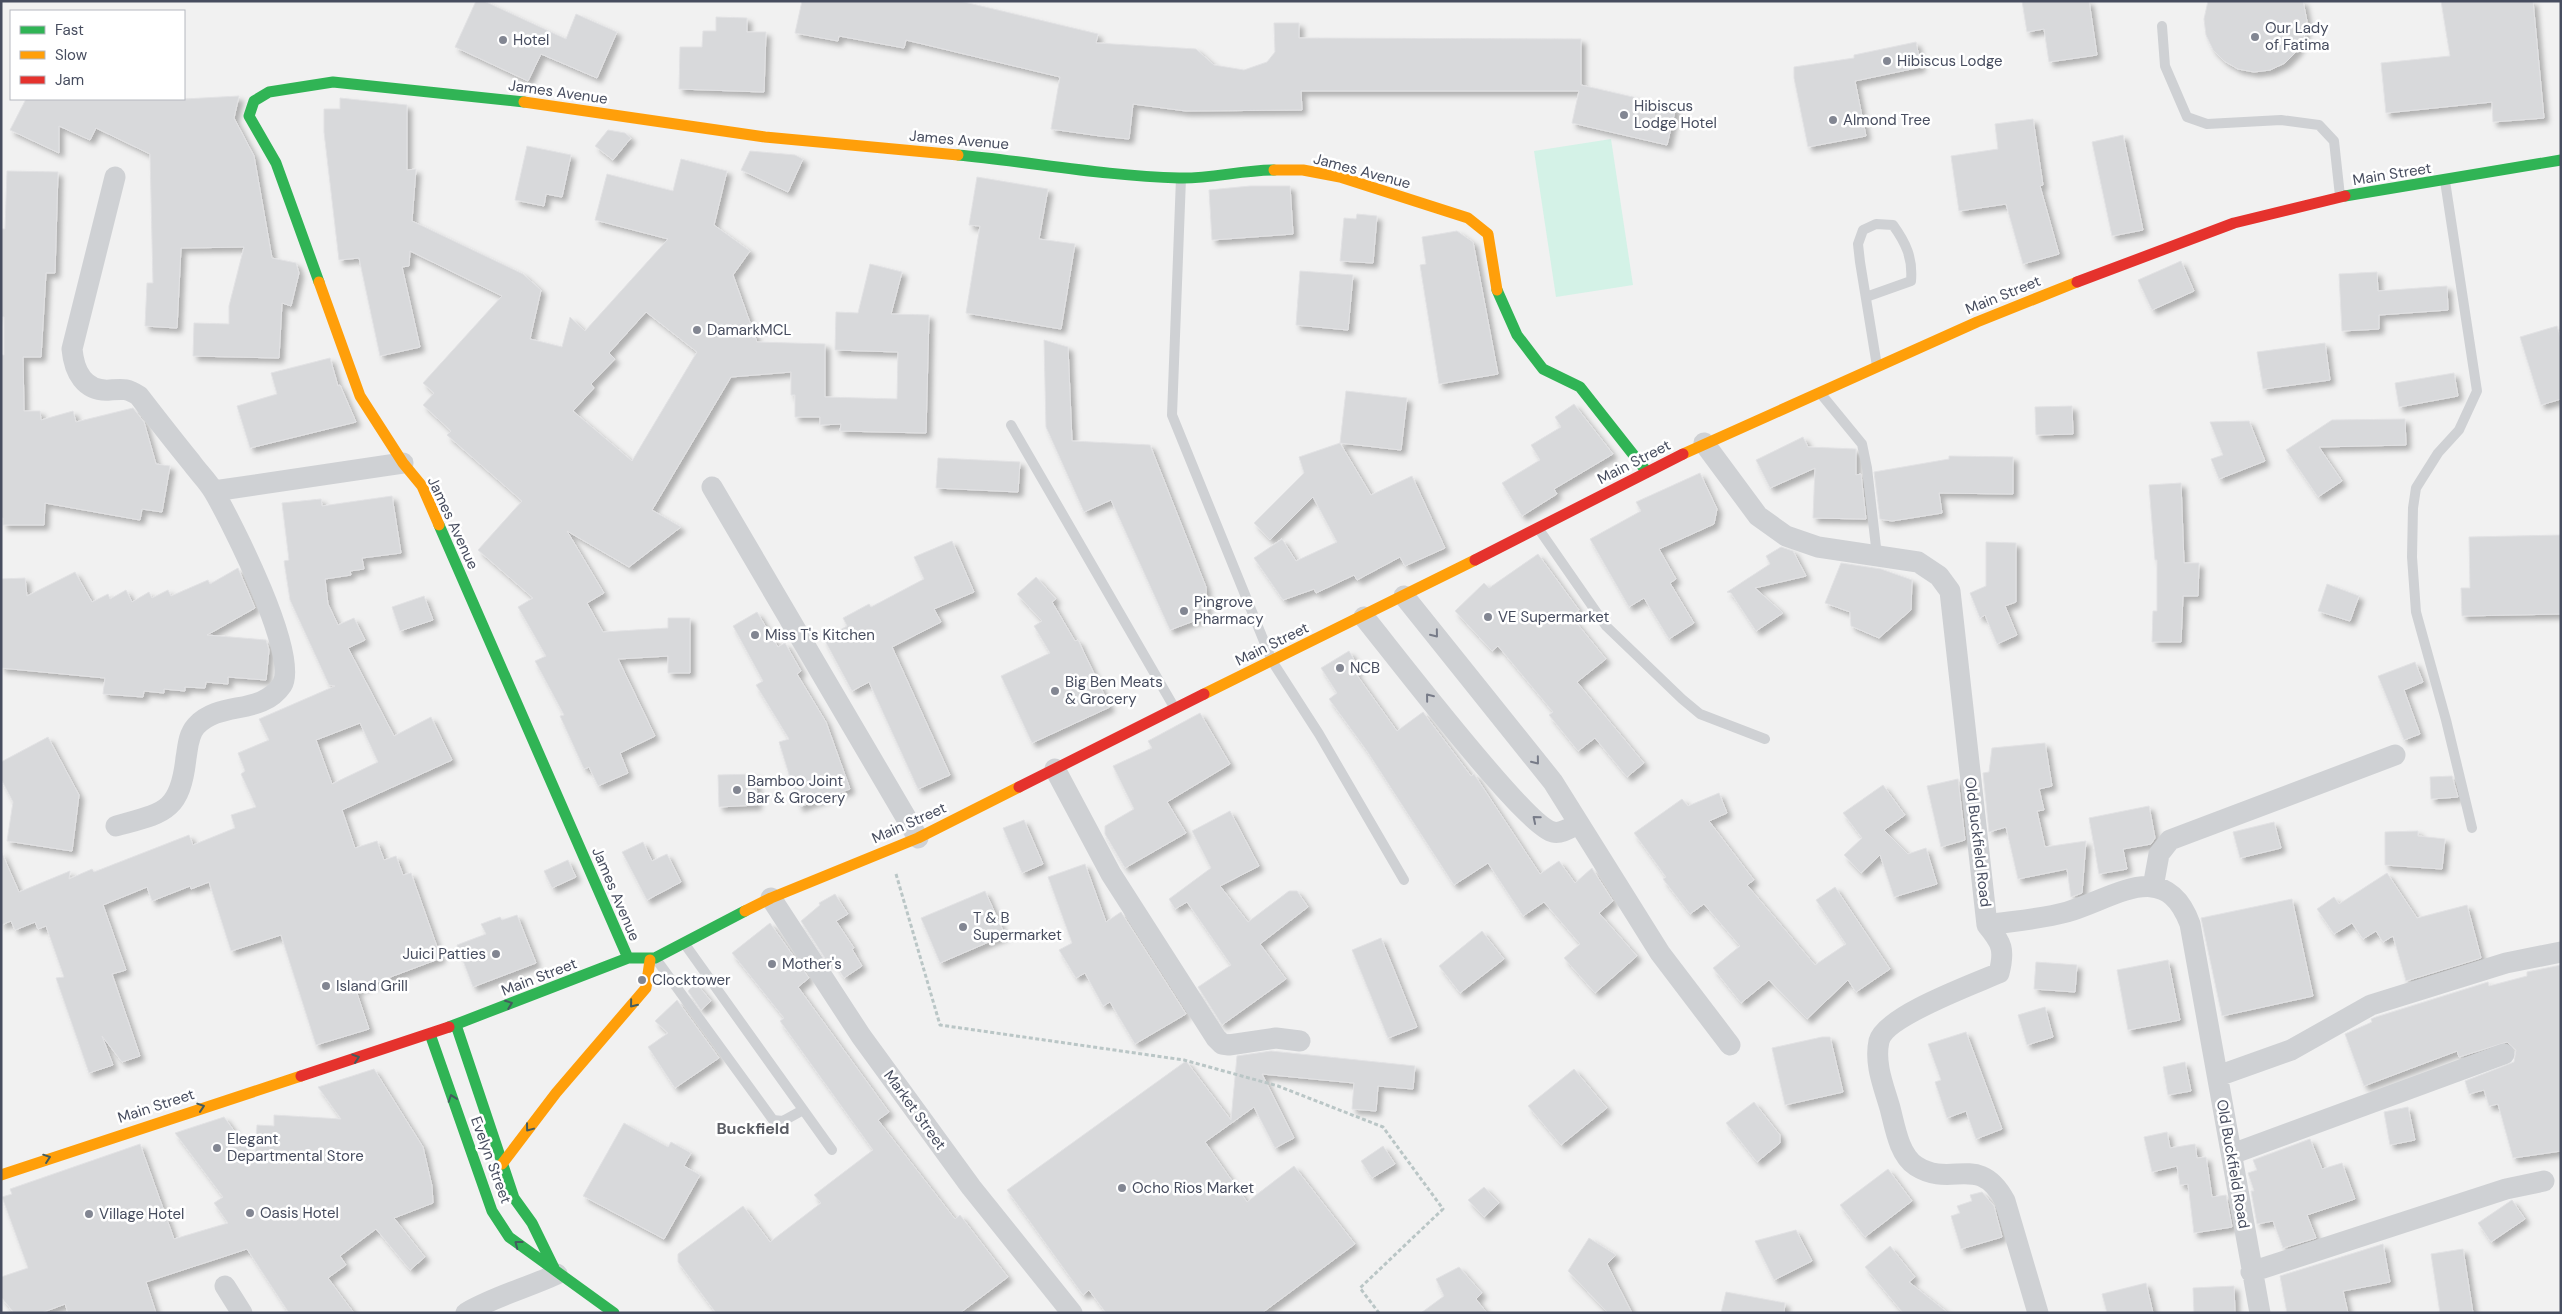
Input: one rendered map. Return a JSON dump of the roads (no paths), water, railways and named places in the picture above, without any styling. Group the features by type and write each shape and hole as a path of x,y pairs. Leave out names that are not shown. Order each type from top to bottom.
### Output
{"street":[{"name":"James Avenue","path":"628,958 422,486 403,463 360,396 276,163 249,116 254,101 269,92 333,82 509,100 765,137 1033,162 1119,174 1181,178 1249,170 1303,170 1340,177 1468,218 1488,234 1496,288 1516,334 1543,369 1580,387 1647,472"},
{"name":"Main Street","path":"1,1175 104,1139 430,1034 628,958 653,959 771,898 918,838 1175,708 1364,618 1537,527 1704,443 1821,393 1977,322 2129,261 2234,223 2340,197 2561,160"},
{"path":"115,177 72,349 73,363 79,377 87,384 110,390 120,388 130,390 139,396 214,491 264,594 286,665 283,684 264,702 217,712 196,726 188,740 178,796 169,808 153,816 116,826"},
{"name":"Old Buckfield Road","path":"1704,443 1758,516 1786,536 1818,547 1918,562 1939,576 1950,591 1987,925 2067,912 2118,891 2135,887 2153,887 2176,896 2184,907 2190,924 2232,1154 2251,1272 2260,1313"},
{"path":"214,491 403,463"},
{"path":"712,487 918,838"},
{"path":"1404,596 1553,782 1660,953 1730,1044"},
{"path":"1364,618 1512,799 1551,832 1560,833 1578,824"},
{"path":"2153,887 2159,854 2170,840 2395,755"},
{"path":"1055,769 1111,874 1216,1038 1222,1044 1229,1045 1276,1038 1300,1041"},
{"name":"Market Street","path":"771,898 861,1036 971,1187 1072,1313"},
{"path":"1987,925 1998,938 2004,955 1999,973 1905,1015 1890,1025 1879,1039 1879,1069 1896,1133 1904,1154 1916,1166 1933,1173 1974,1174 1987,1178 1996,1186 2005,1201 2038,1313"},
{"path":"2218,1076 2291,1050 2371,1006 2506,963 2561,952"},
{"path":"502,1164 556,1093 646,988 653,959"},
{"name":"Evelyn Street","path":"456,1025 514,1198 532,1223 557,1274"},
{"name":"Evelyn Street","path":"430,1034 492,1211 509,1237 557,1274 614,1313"},
{"path":"2232,1154 2504,1054"},
{"path":"2251,1272 2506,1189 2544,1182"},
{"path":"468,1312 498,1297 534,1285 557,1274"},
{"path":"225,1286 242,1313"}],"lane":[{"path":"2162,26 2164,66 2187,117 2207,124 2281,120 2319,125 2334,141 2340,197"},
{"path":"1181,178 1172,415 1272,661 1319,734 1404,880"},
{"path":"2445,180 2478,392 2460,430 2438,453 2416,488 2413,508 2412,557 2416,612 2446,720 2472,828"},
{"path":"1866,297 1911,281 1912,267 1906,243 1893,225 1876,224 1862,230 1858,244 1866,297 1877,366"},
{"path":"1821,393 1862,444 1868,468 1877,556"},
{"path":"1010,425 1175,708"},
{"path":"1537,527 1606,626 1682,699 1700,714 1765,739"},
{"path":"684,943 832,1150"},
{"path":"653,959 773,1120 783,1122 803,1110"}],"place":[{"name":"Our Lady of Fatima","path":"2255,37"},
{"name":"Hotel","path":"503,40"},
{"name":"Hibiscus Lodge","path":"1887,61"},
{"name":"Hibiscus Lodge Hotel","path":"1624,115"},
{"name":"Almond Tree","path":"1833,120"},
{"name":"DamarkMCL","path":"697,330"},
{"name":"Pingrove Pharmacy","path":"1184,611"},
{"name":"VE Supermarket","path":"1488,617"},
{"name":"Miss T's Kitchen","path":"755,635"},
{"name":"NCB","path":"1340,668"},
{"name":"Big Ben Meats & Grocery","path":"1055,691"},
{"name":"Bamboo Joint Bar & Grocery","path":"737,790"},
{"name":"T & B Supermarket","path":"963,927"},
{"name":"Juici Patties","path":"496,954"},
{"name":"Mother's","path":"772,964"},
{"name":"Clocktower","path":"642,980"},
{"name":"Island Grill","path":"326,986"},
{"name":"Elegant Departmental Store","path":"217,1148"},
{"name":"Ocho Rios Market","path":"1122,1188"},
{"name":"Oasis Hotel","path":"250,1213"},
{"name":"Village Hotel","path":"89,1214"}],"district":[{"name":"Buckfield","path":"753,1128"}]}
